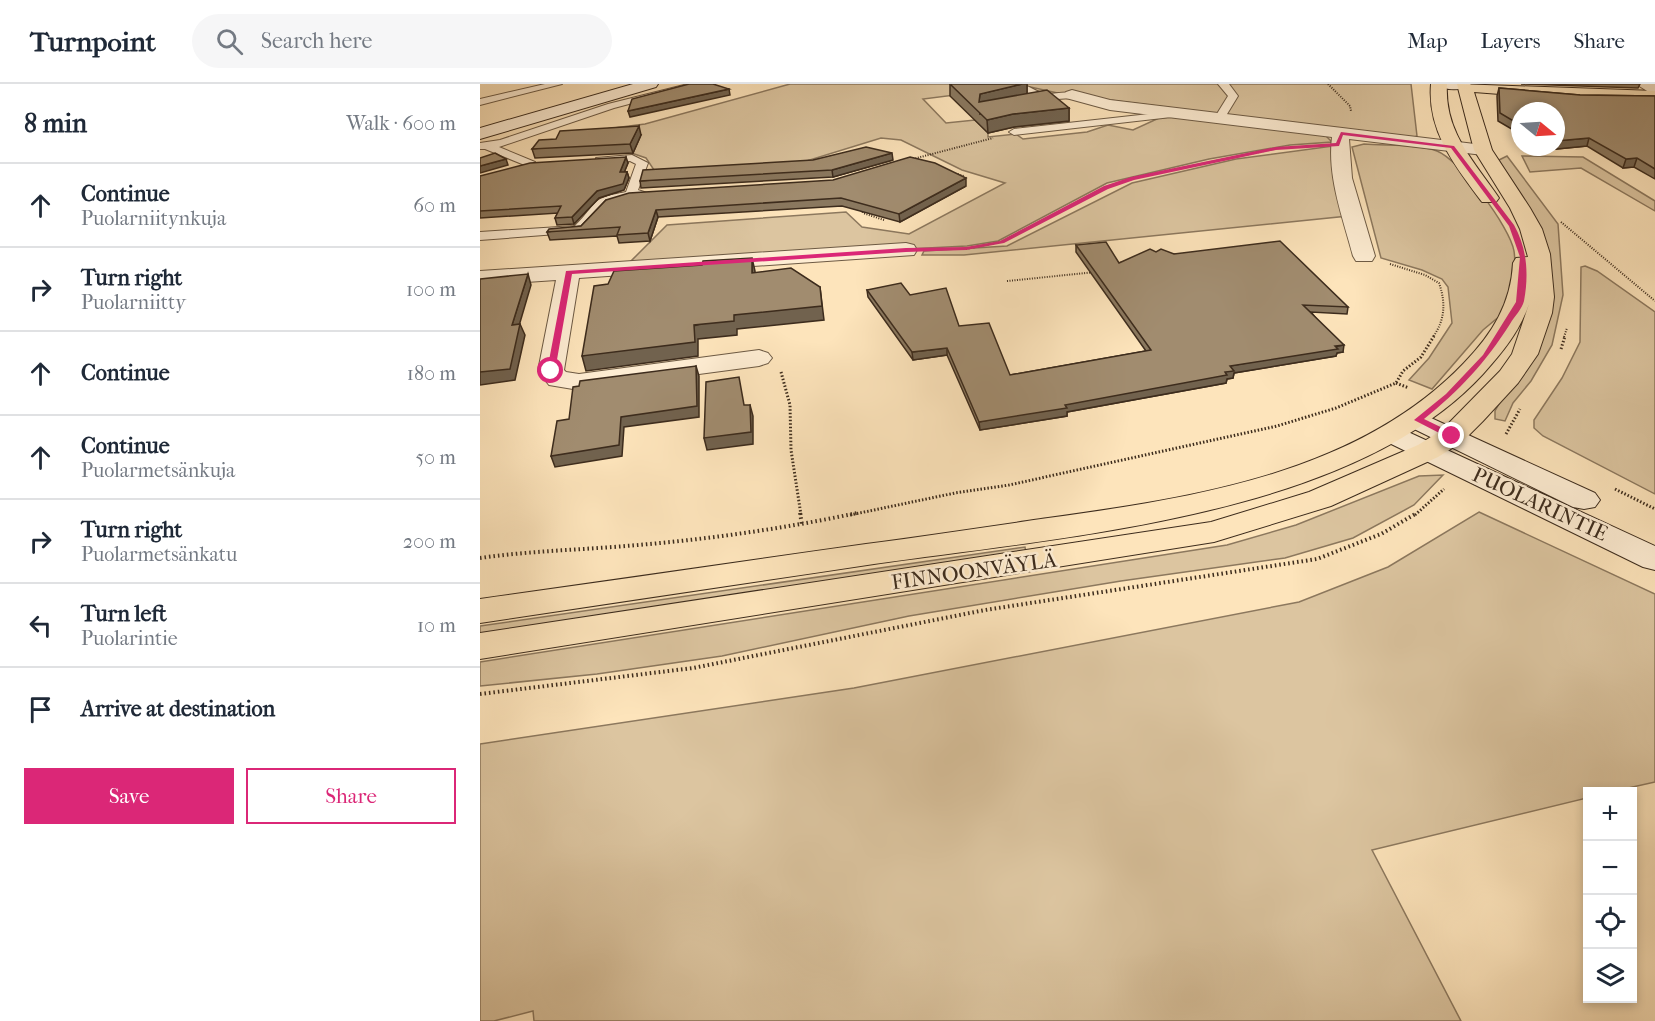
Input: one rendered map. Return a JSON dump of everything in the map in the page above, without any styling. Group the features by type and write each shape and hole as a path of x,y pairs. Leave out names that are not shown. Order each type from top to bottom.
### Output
{"main road":[{"path":"1423,435 1501,337 1520,302 1524,275 1524,257 1512,226 1453,147 1442,117 1438,93 1439,84"},
{"path":"1519,84 1606,94 1655,96"},
{"path":"1423,435 1509,377 1525,354 1536,327 1542,297 1539,254 1531,229 1483,150 1463,85 1578,95 1606,94"},
{"name":"FINNOONVÄYLÄ","path":"480,611 1167,511 1236,495 1423,435"},
{"name":"FINNOONVÄYLÄ","path":"480,646 1214,532 1320,500 1423,435"}],"street":[{"path":"483,142 650,84"},
{"path":"1445,84 1463,85"},
{"path":"1644,84 1655,90"},
{"path":"1072,95 1110,105 1483,150"},
{"path":"1349,134 1339,144 1344,178 1364,256"},
{"path":"480,278 906,250"},
{"path":"569,272 551,371 558,379 579,381 759,358"},
{"name":"PUOLARINTIE","path":"1423,435 1477,461 1655,536"},
{"name":"PUOLARINTIE","path":"1477,461 1655,560"}],"lane":[{"path":"480,102 557,84"},
{"path":"483,142 628,101 699,84"},
{"path":"1220,117 1233,96 1231,90 1223,84"},
{"path":"1021,86 1042,97"},
{"path":"1018,104 1042,97 1072,95"},
{"path":"1076,112 1089,123"},
{"path":"1014,132 1185,113"},
{"path":"483,142 536,164 510,170"},
{"path":"587,161 638,160 642,163 631,194"},
{"path":"480,236 579,230 592,216 597,205 606,199 655,192"},
{"path":"480,224 592,216"}],"path":[{"path":"1328,84 1350,106 1349,134"},
{"path":"910,160 1014,132"},
{"path":"906,250 966,249 1001,242 1106,188 1133,178 1276,148"},
{"path":"947,172 964,176"},
{"path":"862,201 863,213 884,219"},
{"path":"1561,222 1655,301"},
{"path":"480,558 532,551 627,546 802,525 954,493 1009,485 1277,426 1336,408 1396,382 1403,371 1421,357 1443,322 1443,295 1439,283 1425,274 1364,256"},
{"path":"1007,281 1097,272"},
{"path":"759,358 774,361 782,373 790,405 791,450 802,525"},
{"path":"480,694 693,668 985,610 1317,559 1381,534 1418,513 1510,431"}],"shaded area":[{"path":"790,84 1411,84 1417,136 1412,138 1062,94 1026,86 923,99 946,123 975,120 988,133 988,137 1016,134 1023,139 1087,132 1108,125 1133,130 1159,118 1183,116 1325,135 1332,142 1290,145 1209,159 1107,183 998,241 967,246 629,263 667,225 846,212 862,227 909,234 1005,183 962,170 901,140 881,138 800,163 654,170 646,158 590,139 598,130 645,124"},
{"path":"1364,144 1421,147 1437,151 1447,157 1483,195 1504,227 1514,251 1514,273 1507,310 1483,330 1432,389 1409,380 1429,358 1452,323 1448,287 1442,279 1422,270 1381,258 1352,147"},
{"path":"1333,146 1348,216 964,255 922,255 924,251 1007,246 1132,183 1236,159"},
{"path":"1507,156 1558,224 1563,295 1552,345 1531,381 1513,403 1505,421 1495,419 1495,411 1550,314 1500,164 1499,160"},
{"path":"1522,156 1583,157 1655,201 1655,211 1581,168 1530,172"},
{"path":"1585,266 1597,271 1655,312 1655,494 1543,436 1534,428 1534,420 1562,378 1580,342 1581,267"},
{"path":"1443,475 1414,505 1353,538 1285,558 1121,581 909,616 722,656 597,674 480,686 480,662 1227,545 1296,525 1419,476"},
{"path":"1479,512 1655,594 1655,782 1633,787 1583,787 1583,799 1372,850 1461,1021 534,1021 533,1011 494,1021 480,1021 480,744 854,688 1299,602 1388,567"},
{"path":"1025,547 1026,553 480,634 480,626"}],"building":[{"path":"689,84 713,84 729,89 628,111 632,99"},
{"path":"950,84 1022,84 980,94 979,102 1047,90 1069,108 1013,114 987,120"},
{"path":"1499,88 1580,95 1655,96 1655,169 1637,158 1626,159 1589,138 1565,140 1565,102 1511,102 1511,120 1500,113"},
{"path":"639,126 630,144 532,149 539,140 556,139 560,131"},
{"path":"866,147 892,153 832,170 640,181 643,170 813,160"},
{"path":"495,153 506,159 480,166 480,158"},
{"path":"626,157 620,172 627,172 623,184 597,191 572,217 555,218 561,206 480,211 480,176 530,163"},
{"path":"910,157 935,163 966,178 899,214 841,198 656,210 648,233 617,235 620,227 547,232 549,229 581,226 606,200 629,193 833,180"},
{"path":"1280,241 1348,307 1303,305 1344,345 1335,346 1338,349 1230,366 1234,371 1225,372 1227,375 1065,405 1067,408 979,422 947,348 912,352 867,290 901,283 910,295 946,288 959,326 989,323 1010,375 1151,350 1076,245 1106,242 1119,263 1150,249 1156,252 1161,249 1174,254"},
{"path":"752,258 752,273 791,268 820,287 822,306 734,315 734,321 694,325 695,342 582,356 594,286 608,284 614,271 702,265 703,261"},
{"path":"528,274 512,325 520,324 510,369 480,372 480,279"},
{"path":"696,366 697,406 621,417 619,445 551,456 557,421 569,419 573,387 579,386 580,381"},
{"path":"739,377 744,405 750,405 751,432 704,438 706,382"}],"route":[{"path":"551,371 569,272 906,250 966,249 1001,242 1106,188 1133,178 1276,148 1339,144 1341,133 1453,147 1512,226 1518,238 1524,257 1520,302 1501,337 1470,375 1449,396 1418,420 1452,436"}]}
